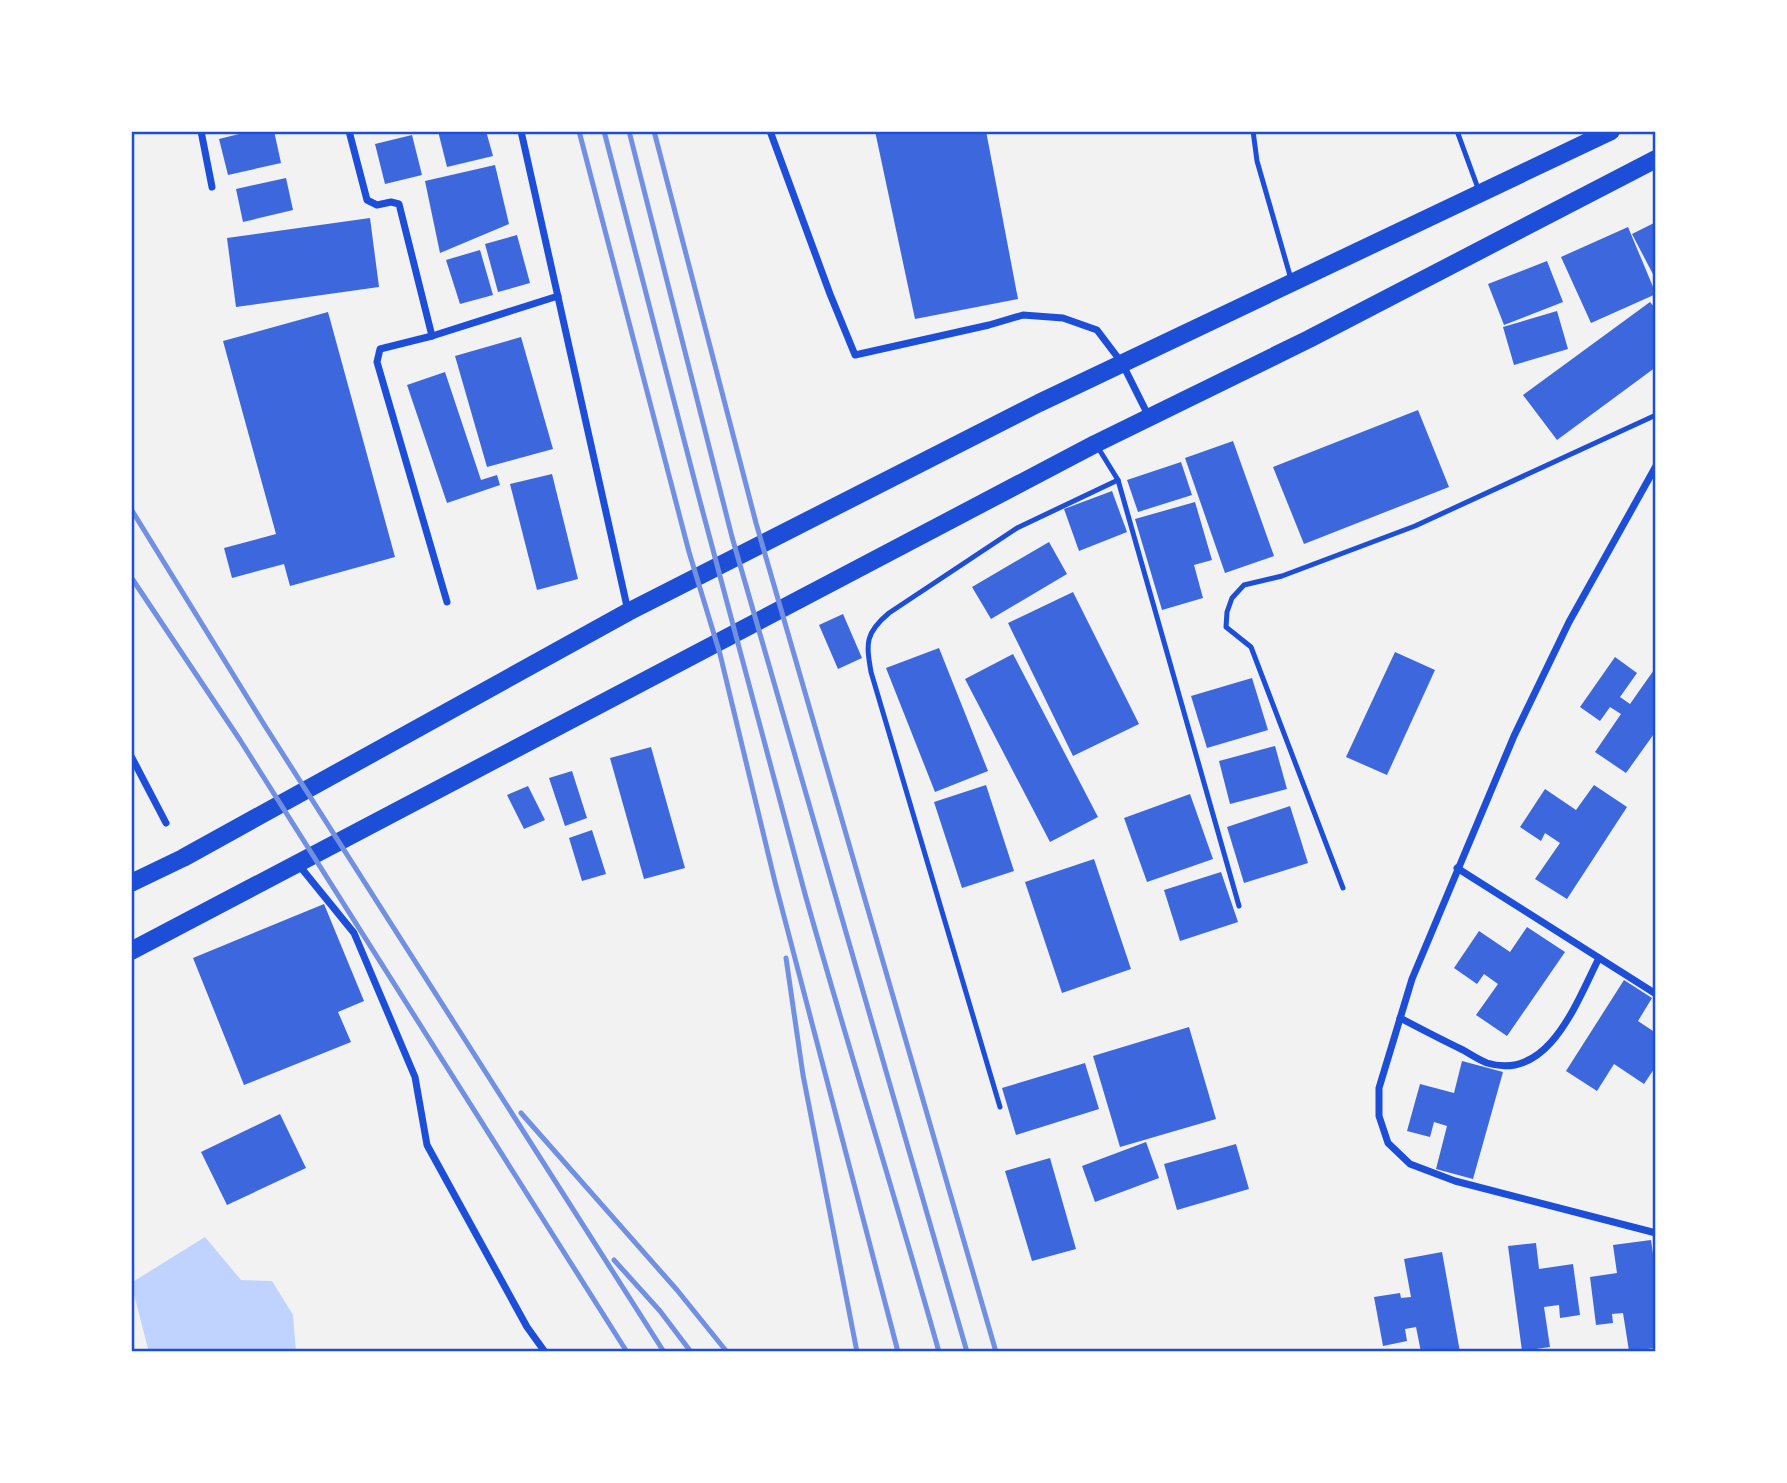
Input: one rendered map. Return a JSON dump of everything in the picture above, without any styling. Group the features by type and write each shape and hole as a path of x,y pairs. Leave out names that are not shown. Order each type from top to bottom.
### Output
{"main road":[{"path":"131,883 183,858 628,612 1038,403 1480,194 1582,137 1611,131"},
{"path":"131,951 1095,444 1309,339 1656,159"}],"street":[{"path":"201,131 212,187"},
{"path":"349,131 367,200 377,205 391,202 399,204 432,336"},
{"path":"521,131 628,612"},
{"path":"769,131 855,355 1023,315 1063,318 1097,330 1122,363 1149,417"},
{"path":"447,603 377,362 380,349 432,336 558,296"},
{"path":"1656,466 1569,622 1514,736 1412,979 1379,1088 1379,1116 1388,1143 1410,1164 1455,1181 1656,1233"},
{"path":"131,756 166,823"},
{"path":"297,864 354,933 415,1077 427,1145 527,1327 545,1352"},
{"path":"1457,868 1656,994"},
{"path":"1400,1018 1488,1063 1512,1064 1536,1058 1551,1045 1558,1034 1599,958"}],"lane":[{"path":"1253,131 1257,161 1292,282"},
{"path":"1457,131 1480,194"},
{"path":"1343,888 1251,647 1226,627 1232,598 1244,585 1282,576 1415,526 1656,415"},
{"path":"1095,444 1118,480 1239,906"},
{"path":"1000,1107 872,672 868,651 869,635 877,623 889,613 1017,528 1118,480"}],"water":[{"path":"205,1237 241,1280 272,1281 293,1315 296,1352 149,1352 131,1283"}],"building":[{"path":"251,131 274,131 281,163 228,175 219,139"},
{"path":"438,131 486,131 493,156 447,167"},
{"path":"875,131 986,131 1018,299 915,319"},
{"path":"412,135 422,175 385,184 375,144"},
{"path":"495,165 509,224 440,253 425,181"},
{"path":"286,178 293,210 243,222 236,189"},
{"path":"370,218 379,287 236,307 227,238"},
{"path":"1656,222 1656,280 1632,234"},
{"path":"1628,227 1656,294 1591,323 1561,257"},
{"path":"517,235 530,283 498,292 485,244"},
{"path":"480,250 493,295 460,304 446,260"},
{"path":"1547,261 1563,302 1504,325 1488,284"},
{"path":"1650,302 1656,309 1656,367 1557,440 1523,395"},
{"path":"1557,311 1568,349 1514,365 1503,327"},
{"path":"328,312 395,557 290,586 284,564 232,578 224,548 276,534 223,341"},
{"path":"521,337 553,449 487,467 455,356"},
{"path":"445,372 481,480 497,475 500,485 447,503 407,385"},
{"path":"1418,410 1449,487 1304,544 1273,467"},
{"path":"1233,441 1274,556 1225,573 1185,458"},
{"path":"1181,462 1192,495 1138,512 1127,480"},
{"path":"552,474 578,579 537,590 510,484"},
{"path":"1112,491 1127,532 1079,551 1064,509"},
{"path":"1195,502 1212,560 1194,565 1203,598 1162,610 1135,519"},
{"path":"1049,542 1067,574 991,619 972,587"},
{"path":"1073,592 1139,724 1073,756 1008,623"},
{"path":"843,614 862,658 838,669 819,625"},
{"path":"939,648 988,771 935,792 886,668"},
{"path":"1395,652 1435,670 1387,775 1346,757"},
{"path":"1013,654 1098,817 1050,842 965,679"},
{"path":"1615,657 1637,673 1620,697 1630,704 1656,667 1656,731 1626,773 1595,752 1621,714 1610,707 1600,721 1580,707"},
{"path":"1252,678 1268,730 1207,748 1191,696"},
{"path":"1275,746 1287,789 1230,804 1219,761"},
{"path":"651,747 685,868 644,879 610,758"},
{"path":"572,771 587,818 565,826 549,778"},
{"path":"986,785 1014,871 962,888 934,802"},
{"path":"1594,785 1627,807 1567,899 1535,879 1560,843 1545,833 1541,841 1520,827 1545,789 1576,810"},
{"path":"528,786 545,820 524,829 507,795"},
{"path":"1190,794 1213,859 1147,882 1124,818"},
{"path":"1290,806 1308,863 1244,883 1227,827"},
{"path":"592,830 606,874 582,881 569,838"},
{"path":"1094,859 1131,969 1062,993 1025,882"},
{"path":"1221,872 1238,922 1180,941 1164,890"},
{"path":"324,904 364,1001 338,1012 351,1042 244,1085 193,958"},
{"path":"1527,927 1565,952 1507,1036 1476,1015 1498,984 1484,974 1477,984 1454,968 1479,931 1510,952"},
{"path":"1624,980 1652,998 1638,1021 1656,1033 1656,1066 1644,1084 1614,1064 1597,1091 1566,1071"},
{"path":"1189,1027 1216,1119 1120,1147 1093,1056"},
{"path":"1462,1061 1503,1072 1473,1179 1436,1169 1447,1126 1434,1122 1430,1137 1407,1131 1420,1084 1454,1093"},
{"path":"1085,1063 1099,1109 1016,1135 1002,1088"},
{"path":"280,1114 306,1168 227,1205 201,1152"},
{"path":"1146,1142 1159,1178 1095,1202 1082,1166"},
{"path":"1236,1144 1249,1189 1177,1210 1164,1164"},
{"path":"1050,1158 1076,1249 1032,1261 1005,1171"},
{"path":"1651,1240 1656,1274 1656,1348 1629,1351 1623,1313 1612,1314 1613,1323 1596,1325 1590,1277 1617,1273 1613,1245"},
{"path":"1536,1243 1539,1269 1573,1264 1580,1315 1560,1318 1559,1305 1544,1307 1550,1347 1522,1351 1508,1246"},
{"path":"1442,1252 1460,1352 1421,1352 1416,1327 1405,1329 1407,1341 1383,1346 1374,1297 1400,1293 1401,1298 1411,1297 1404,1259"}],"railway":[{"path":"579,131 689,552 720,654 775,882 898,1352"},
{"path":"604,131 805,894 939,1352"},
{"path":"629,131 732,537 967,1352"},
{"path":"654,131 756,523 996,1352"},
{"path":"131,509 265,726 664,1352"},
{"path":"131,577 240,740 627,1352"},
{"path":"786,958 803,1075 857,1352"},
{"path":"521,1113 677,1290 727,1352"},
{"path":"614,1260 660,1311 691,1352"}]}
